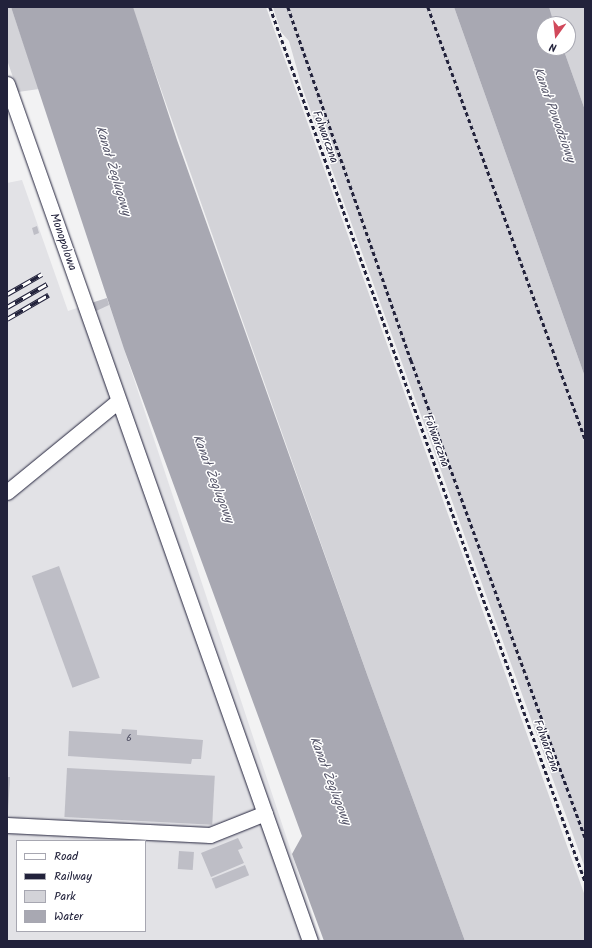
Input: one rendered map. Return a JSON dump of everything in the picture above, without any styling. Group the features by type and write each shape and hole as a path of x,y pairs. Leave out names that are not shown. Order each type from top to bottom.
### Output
{"street":[{"name":"Monopolowa","path":"7,84 310,941"},
{"path":"7,492 118,401"},
{"path":"7,825 210,835 265,813"}],"path":[{"name":"Folwarczna","path":"270,7 585,882"},
{"path":"288,7 411,360 585,837"},
{"path":"428,7 585,438"}],"shaded area":[{"path":"22,180 68,311 107,298 321,941 7,941 7,183"}],"green space":[{"path":"7,7 11,7 39,89 18,92 7,60"},
{"path":"132,7 266,7 585,896 585,941 465,941 368,677"},
{"path":"273,7 454,7 585,377 585,868 302,87 289,41 281,32"},
{"path":"548,7 585,7 585,110 566,56 576,56 576,16 551,16"}],"water":[{"name":"Kanał Żeglugowy","path":"11,7 133,7 177,140 368,677 465,941 324,941 292,854 302,836 124,349"},
{"name":"Kanał Powodziowy","path":"454,7 549,7 552,16 536,16 536,56 566,56 585,110 585,377"}],"building":[{"path":"37,226 39,233 34,235 32,228"},
{"path":"107,298 109,305 94,312 91,303"},
{"path":"59,566 100,678 72,688 32,576"},
{"path":"122,729 137,730 137,735 203,740 201,759 192,759 191,764 68,756 69,731 121,734"},
{"path":"67,768 215,776 212,825 64,817"},
{"path":"7,777 10,777 8,812 7,812"},
{"path":"238,838 243,848 238,850 244,863 211,877 201,853"},
{"path":"179,851 194,852 193,870 178,869"},
{"path":"245,865 249,875 216,889 212,878"}],"railway":[{"path":"7,294 42,274"},
{"path":"7,307 47,284"},
{"path":"7,319 48,295"}]}
